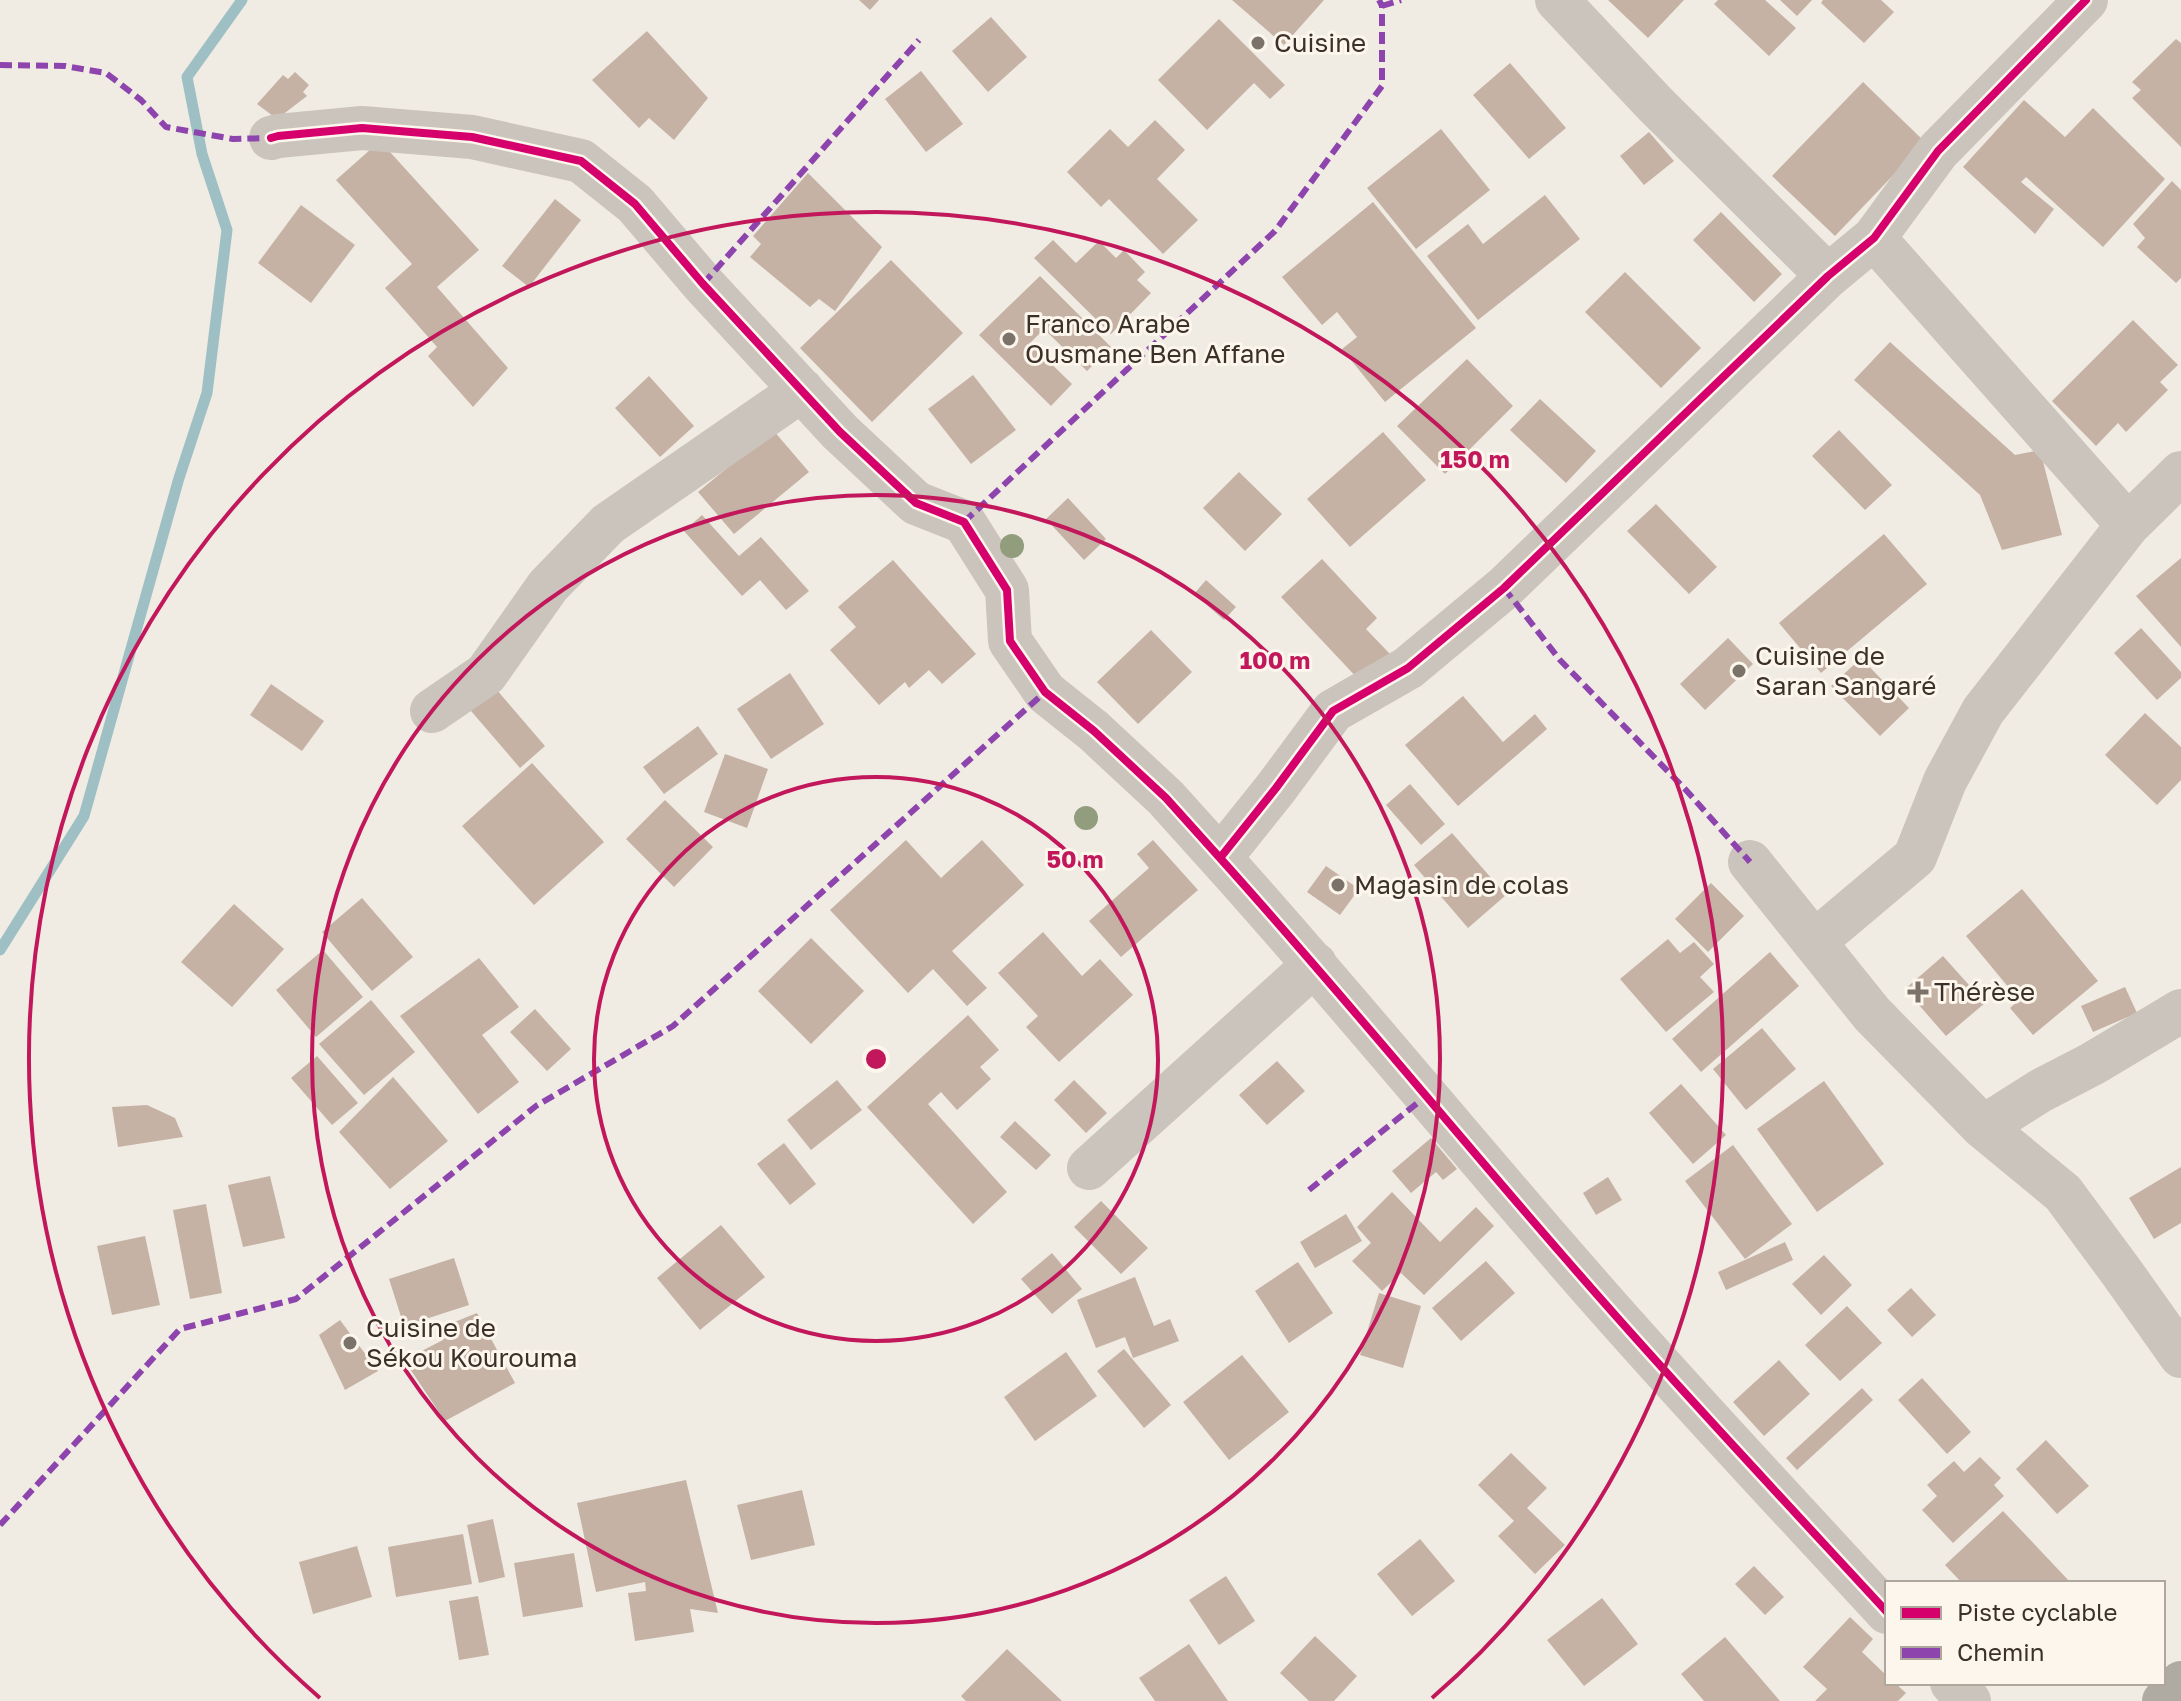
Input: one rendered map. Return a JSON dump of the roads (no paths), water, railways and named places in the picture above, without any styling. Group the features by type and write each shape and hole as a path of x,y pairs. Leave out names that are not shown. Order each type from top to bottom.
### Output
{"highway":[{"path":"2164,1701 2181,1683"}],"street":[{"path":"1557,0 1655,104 1828,276"},
{"path":"1220,858 1333,711 1408,668 1504,588 1828,276 1874,238 1938,151 2086,0"},
{"path":"271,138 362,128 472,137 581,161 635,204 703,284 840,432 916,503 964,522 1007,590 1010,641 1045,692 1094,731 1166,798 1315,964 1565,1258 1885,1610"},
{"path":"1874,238 2128,525"},
{"path":"432,711 486,674 548,586 608,524 802,390"},
{"path":"1814,942 1915,857 1945,781 1983,711 2128,525 2181,473"},
{"path":"1750,862 1872,1014 1983,1127 2063,1193 2181,1356"},
{"path":"1089,1168 1315,964"},
{"path":"1983,1127 2181,1011"},
{"path":"1954,1685 1969,1701"}],"waterway":[{"path":"0,950 84,816 179,478 207,393 227,230 202,154 187,77 242,0"}],"place":[{"name":"Cuisine","path":"1258,43"},
{"name":"Franco Arabe Ousmane Ben Affane","path":"1009,339"},
{"name":"Cuisine de Saran Sangaré","path":"1739,671"},
{"name":"Magasin de colas","path":"1338,885"},
{"name":"Thérèse","path":"1918,992"},
{"name":"Cuisine de Sékou Kourouma","path":"350,1343"}]}
